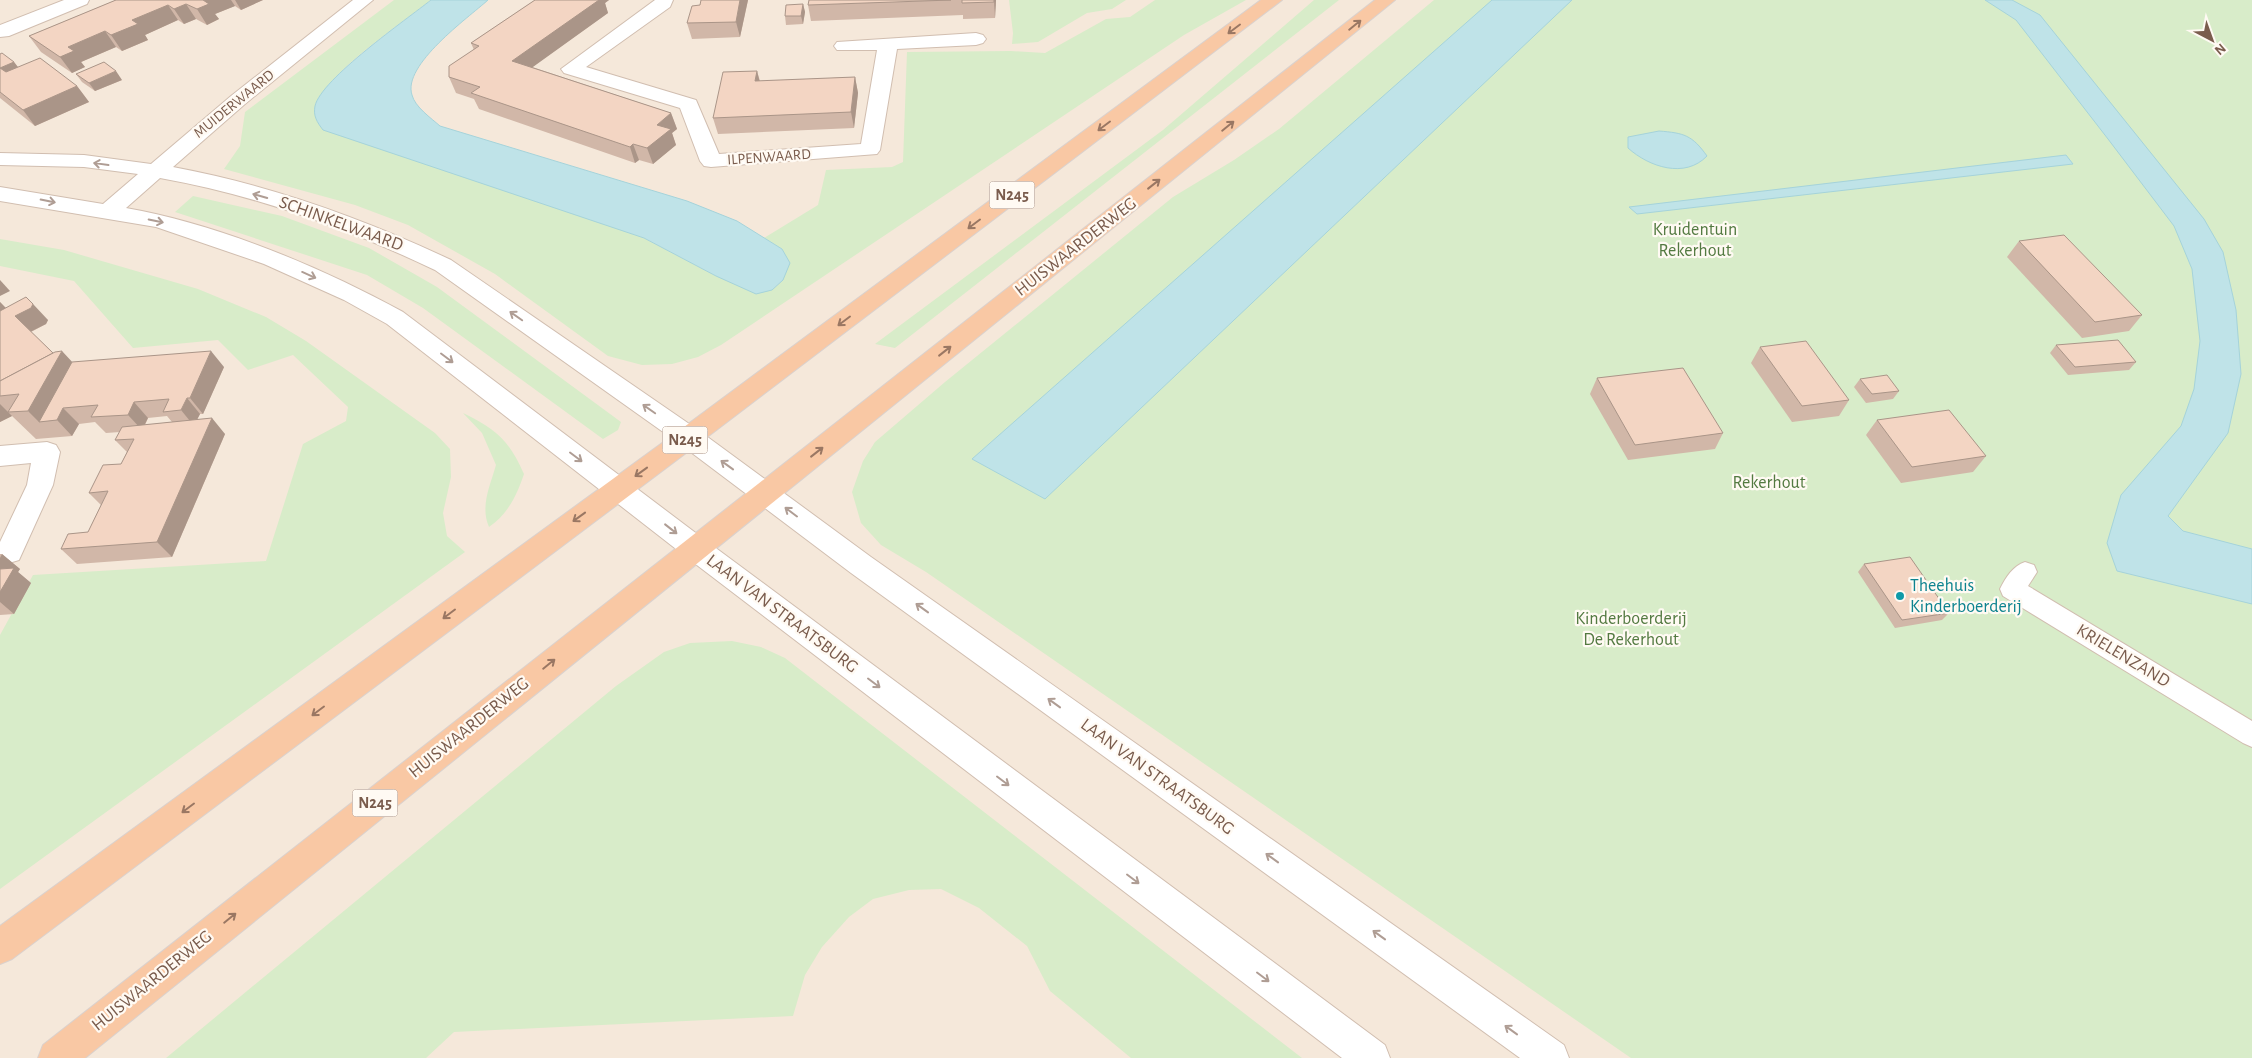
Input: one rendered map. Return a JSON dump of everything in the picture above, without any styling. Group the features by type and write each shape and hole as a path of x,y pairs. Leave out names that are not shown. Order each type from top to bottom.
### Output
{"highway":[{"name":"N245","path":"0,947 690,437 1273,0"},
{"name":"HUISWAARDERWEG","path":"56,1058 1386,0"}],"street":[{"path":"0,31 2,32 80,0"},
{"name":"MUIDERWAARD","path":"108,212 238,100 364,0"},
{"name":"ILPENWAARD","path":"664,0 571,69 689,104 711,161 870,150 888,44"},
{"path":"844,46 976,39"},
{"name":"SCHINKELWAARD","path":"0,159 84,161 154,171 207,181 347,222 400,244 443,265 690,437"},
{"path":"0,194 160,221 272,259 352,294 395,318 695,548"},
{"path":"690,437 765,493"},
{"path":"0,456 47,452 40,485 9,552"},
{"name":"LAAN VAN STRAATSBURG","path":"765,493 861,565 1551,1058"},
{"name":"LAAN VAN STRAATSBURG","path":"695,548 1372,1058"}],"lane":[{"name":"KRIELENZAND","path":"2025,572 2012,589 2252,735"}],"shaded area":[{"path":"0,0 2252,0 2252,1058 0,1058"}],"green space":[{"path":"394,0 431,0 350,63 324,91 315,105 644,238 716,276 772,290 783,280 782,249 764,238 818,205 826,170 892,167 903,162 907,52 1011,51 1045,53 1106,19 1130,17 1155,0 1246,0 1184,35 721,345 698,357 672,364 642,365 608,356 495,274 408,225 355,205 224,169 240,146 245,112"},
{"path":"1009,0 1126,0 1112,9 1087,13 1038,42 1012,44 1013,33"},
{"path":"1314,0 1339,0 895,348 875,344 1163,130"},
{"name":"Rekerhout","path":"1434,0 2252,0 2252,1058 1631,1058 926,572 881,545 861,523 852,492 863,461 875,442 945,382 1173,197 1234,160 1279,129"},
{"path":"193,196 282,216 369,248 437,287 621,422 618,430 603,439 423,308 367,275 175,212"},
{"path":"0,239 64,250 198,289 266,317 306,341 435,433 450,449 451,477 443,513 447,536 465,552 0,889 0,635 33,575 266,561 303,444 346,421 348,407 293,355 248,370 218,340 133,348 74,281 0,266"},
{"path":"463,413 493,430 507,444 524,474 511,504 502,516 489,527 485,511 496,465 482,433"},
{"path":"732,641 761,647 785,658 1302,1058 1131,1058 1050,991 1027,946 979,908 941,889 909,890 873,899 849,917 822,947 805,975 793,1016 454,1032 426,1058 166,1058 616,686 664,652 690,643"}],"water":[{"path":"431,0 488,0 453,30 426,57 417,70 412,83 412,95 416,104 440,126 687,201 737,221 782,249 790,263 783,280 772,290 756,294 716,276 644,238 323,130 315,116 315,106 321,94 332,81 366,50"},
{"path":"1492,0 1572,0 1045,499 972,459"},
{"path":"1985,0 2012,0 2040,15 2204,219 2223,252 2236,310 2241,374 2228,433 2168,516 2183,531 2252,549 2252,604 2117,571 2107,543 2121,495 2181,426 2194,389 2200,341 2192,269 2174,226 2108,139 2016,20"},
{"path":"1659,131 1687,136 1707,156 1698,163 1688,167 1678,169 1667,168 1646,160 1628,148 1628,137"},
{"path":"2066,155 2073,164 1637,214 1629,207"}],"building":[{"path":"116,0 203,0 209,4 197,9 186,4 174,9 168,5 132,20 138,24 111,35 105,31 68,47 74,51 60,57 29,36"},
{"path":"535,0 599,0 512,61 671,113 657,125 671,129 647,148 633,144 630,147 471,93 480,87 449,77 449,66 479,46 471,43"},
{"path":"701,0 740,0 736,22 687,23 692,6 700,5"},
{"path":"809,0 951,0 808,5"},
{"path":"962,0 994,0 994,2 962,3"},
{"path":"803,4 801,16 785,16 786,5"},
{"path":"2,53 14,62 0,68 0,54"},
{"path":"40,58 77,86 23,110 0,92 0,68 6,72"},
{"path":"104,62 116,71 89,83 76,74"},
{"path":"757,71 755,81 855,77 851,112 713,118 723,72"},
{"path":"2064,235 2142,315 2095,322 2019,241"},
{"path":"26,297 33,304 31,308 15,316 53,353 0,381 0,311"},
{"path":"2118,340 2136,362 2075,367 2056,345"},
{"path":"1806,341 1849,400 1802,406 1760,347"},
{"path":"62,351 28,411 8,412 19,394 0,396 0,381 55,352"},
{"path":"211,351 190,398 187,398 181,410 163,412 169,399 134,402 128,415 91,417 98,405 63,408 57,420 39,422 72,362"},
{"path":"1683,368 1723,433 1635,445 1597,378"},
{"path":"1887,375 1899,391 1872,394 1860,379"},
{"path":"1949,410 1986,456 1912,467 1877,420"},
{"path":"212,418 157,542 61,549 68,534 88,532 108,491 89,493 103,465 121,464 134,439 115,440 122,427"},
{"name":"Theehuis Kinderboerderij","path":"1910,557 1949,613 1902,620 1864,564"},
{"path":"14,568 0,592 0,569"}],"place":[{"name":"Theehuis Kinderboerderij","path":"1900,596"}],"park label":[{"name":"Kruidentuin Rekerhout","path":"1695,240"},
{"name":"Kinderboerderij De Rekerhout","path":"1631,629"}]}
